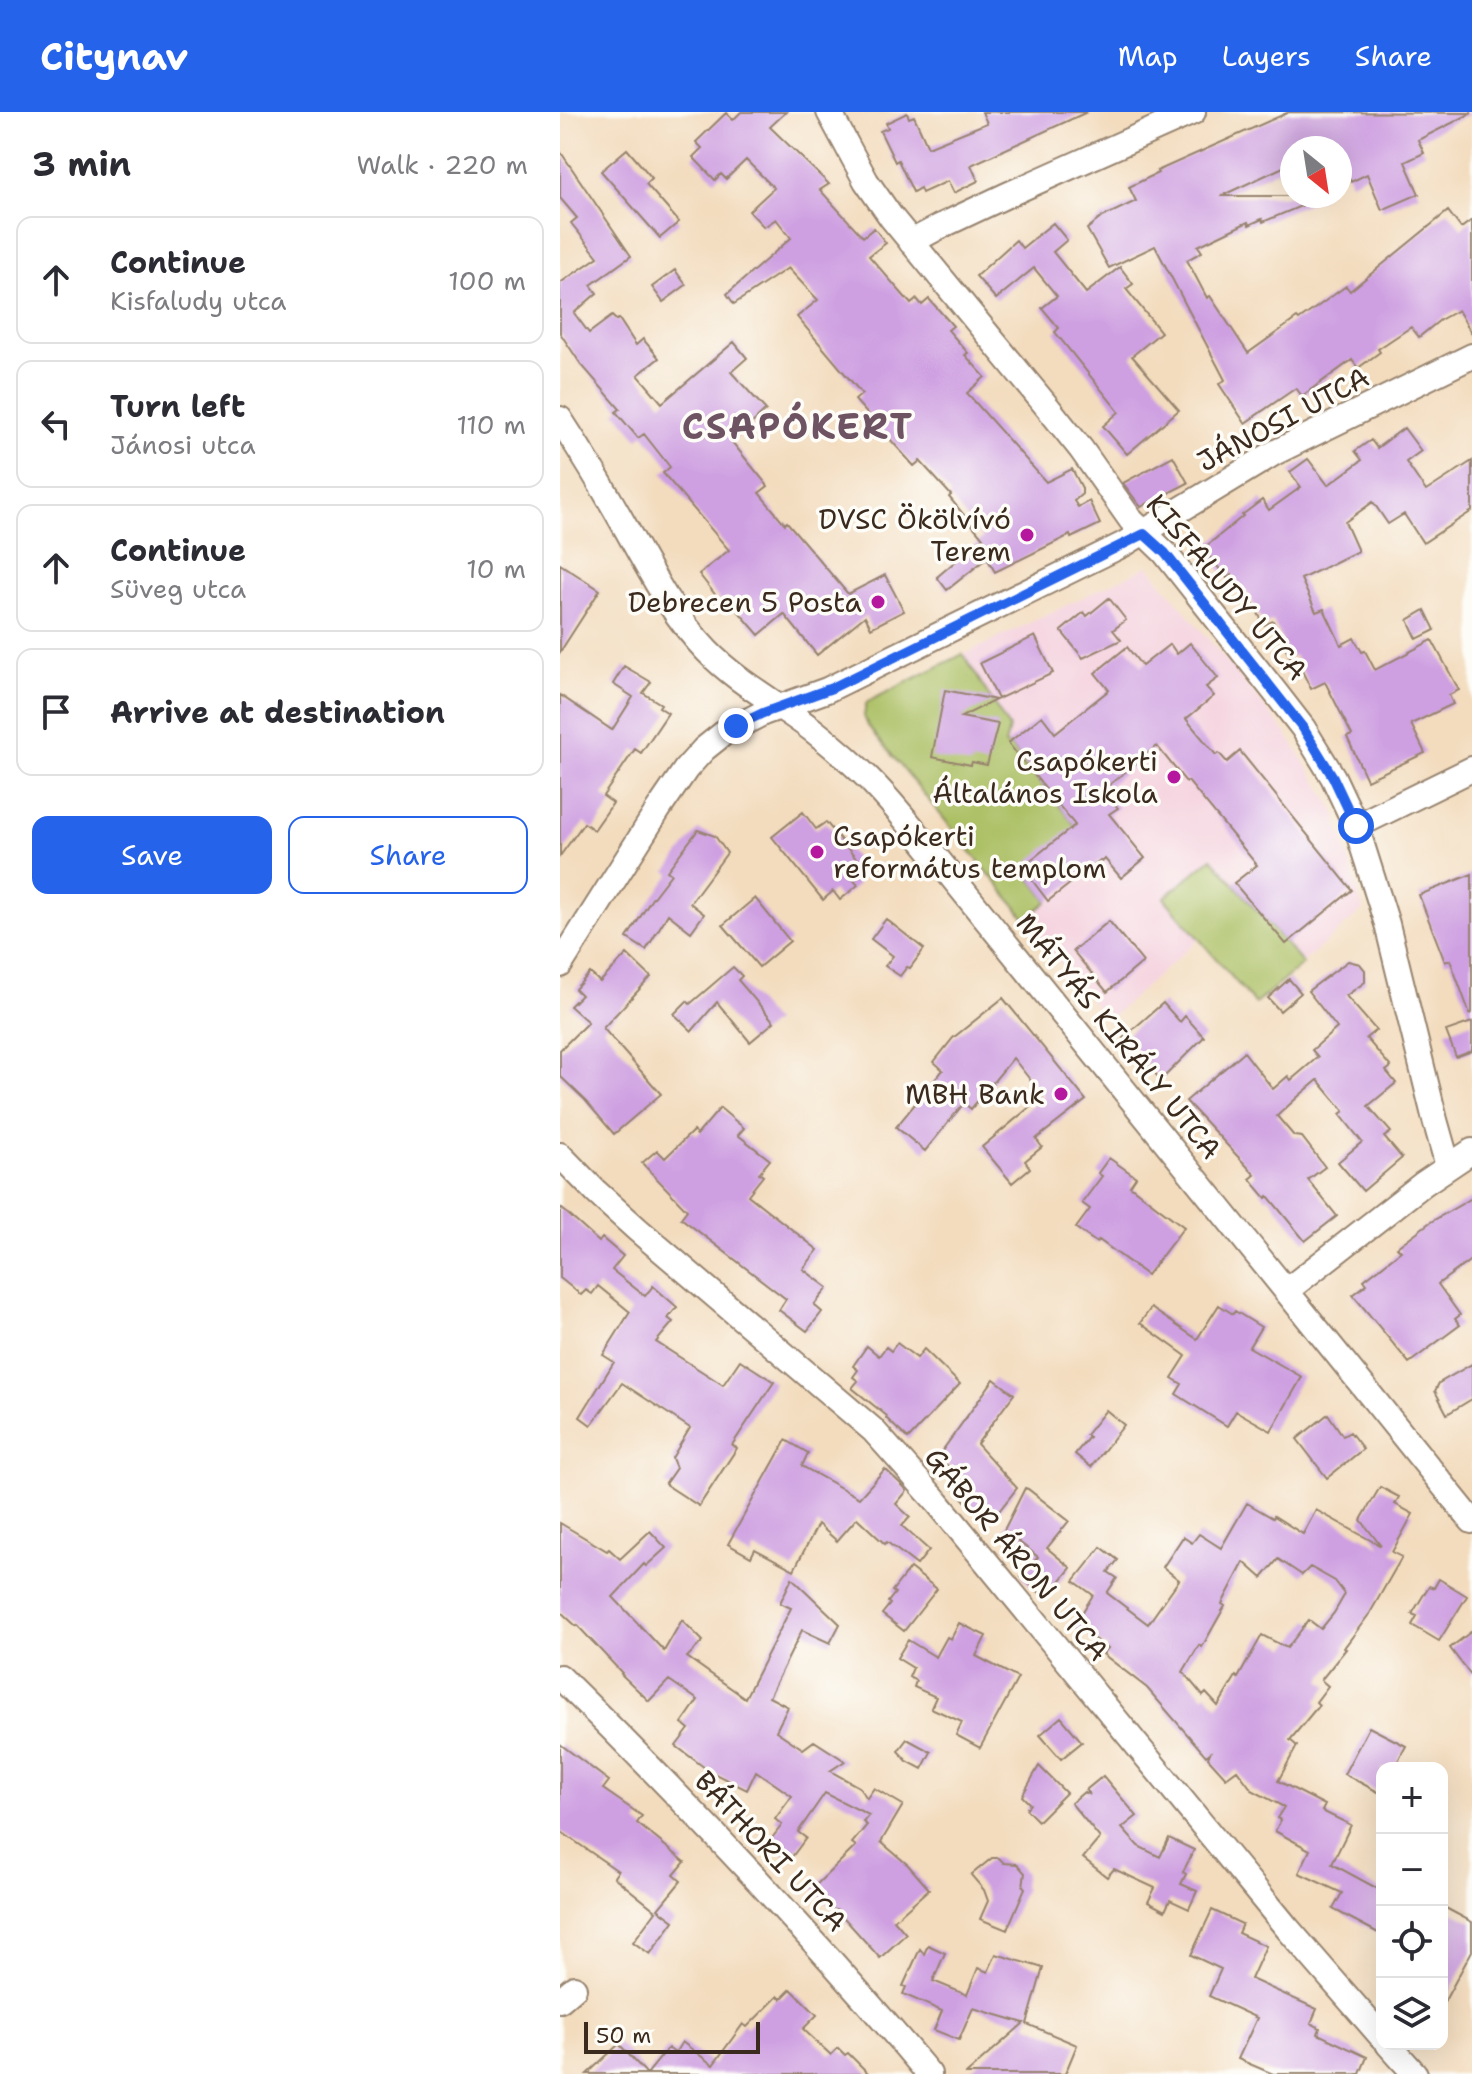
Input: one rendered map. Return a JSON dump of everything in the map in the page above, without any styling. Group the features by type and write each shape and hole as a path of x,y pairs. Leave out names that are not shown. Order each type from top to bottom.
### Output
{"street":[{"name":"KISFALUDY UTCA","path":"829,112 866,181 891,217 1057,419 1131,520 1165,553 1303,728 1333,777 1356,826 1387,924 1448,1166"},
{"path":"911,242 993,201 1193,112"},
{"name":"JÁNOSI UTCA","path":"560,965 658,810 695,759 724,733 763,713 832,688 1144,534 1274,453 1472,356"},
{"name":"MÁTYÁS KIRÁLY UTCA","path":"560,419 687,629 728,670 812,730 880,790 1472,1521"},
{"path":"1356,826 1472,769"},
{"path":"1286,1291 1423,1184 1472,1151"},
{"name":"GÁBOR ÁRON UTCA","path":"560,1155 638,1230 873,1430 938,1503 1288,1929 1376,2030"},
{"name":"BÁTHORI UTCA","path":"560,1677 667,1784 844,1974 929,2074"},
{"path":"1393,2050 1415,2074"}],"shaded area":[{"name":"Csapókerti Általános Iskola","path":"1148,566 1286,733 1333,807 1363,910 1255,1004 1199,939 1107,1021 868,726 864,716 866,704 872,699"}],"green space":[{"path":"963,654 1009,728 1005,745 1011,747 1084,836 1022,867 1048,901 1026,919 868,726 864,716 869,701"},
{"path":"1212,858 1303,964 1255,1004 1164,898"}],"building":[{"path":"741,112 786,112 770,127 829,184 820,190 863,237 874,228 886,243 869,256 911,304 917,299 922,305 929,299 953,326 948,330 985,377 967,393 1046,482 1072,469 1082,488 1082,494 1074,501 1078,507 1089,501 1100,524 1071,538 1070,535 995,572 987,558 947,590 937,577 983,538 949,497 951,495 920,461 914,466 855,400 862,394 797,317 818,300 788,268 734,304 727,294 791,238 776,219 764,227 749,211 774,188 746,160 726,179 721,174 715,180 693,157 702,148 696,142 726,113 733,120"},
{"path":"982,112 1087,112 971,165 978,181 954,193 948,181 922,193 920,188 913,192 880,131 888,128 886,123 907,113 909,118 914,116 928,147 987,123"},
{"path":"1289,112 1472,113 1418,140 1424,153 1405,162 1419,194 1382,210 1367,174 1352,182 1352,136 1280,136 1280,169 1221,196 1280,196 1280,208 1296,208 1263,222 1262,219 1249,225 1248,222 1198,246 1202,252 1187,260 1207,298 1210,296 1248,353 1346,286 1350,291 1448,211 1461,228 1472,220 1472,334 1458,310 1419,337 1411,327 1378,349 1380,352 1358,368 1352,360 1302,396 1296,388 1245,423 1219,384 1225,380 1155,246 1109,268 1087,229 1102,217 1136,201 1129,187 1157,171"},
{"path":"627,149 652,178 646,184 679,222 660,238 601,171"},
{"path":"560,151 631,256 591,285 597,293 574,313 589,333 612,316 619,319 636,345 643,339 659,358 638,375 662,403 734,342 747,358 731,372 766,410 732,442 768,486 759,493 848,594 885,575 904,611 871,628 865,616 817,655 784,614 759,635 727,598 721,602 699,574 729,550 663,473 670,467 644,434 638,438 616,412 620,409 580,363 560,333 560,283 598,257 571,223 577,218 560,198"},
{"path":"1053,223 1067,240 1053,252 1086,293 1120,267 1133,284 1126,289 1161,332 1132,356 1179,410 1127,454 1103,426 1119,412 1055,332 1059,328 1042,308 1057,296 1034,268 996,299 976,276 1016,240 1022,248"},
{"path":"675,270 686,285 663,302 652,287"},
{"path":"1404,428 1421,451 1406,462 1426,491 1472,461 1472,511 1423,543 1404,514 1388,524 1373,502 1345,522 1358,551 1301,579 1316,612 1324,609 1341,645 1354,638 1375,670 1432,640 1459,690 1449,695 1453,704 1411,724 1425,753 1367,780 1347,737 1352,735 1325,682 1311,689 1294,655 1290,657 1273,621 1264,625 1247,591 1242,594 1232,574 1227,578 1203,549 1262,500 1269,510 1301,487 1290,472 1308,459 1328,485 1362,460 1355,451 1371,440 1377,448"},
{"path":"1173,456 1188,483 1141,507 1123,483"},
{"path":"560,564 600,590 560,652"},
{"path":"1109,598 1126,620 1113,630 1121,640 1083,658 1061,631 1084,612 1087,616"},
{"path":"1425,610 1435,630 1417,639 1408,620"},
{"path":"1035,636 1053,673 998,699 980,663"},
{"path":"1190,643 1218,678 1206,687 1214,696 1186,719 1216,755 1219,753 1227,762 1240,751 1352,890 1286,944 1234,883 1257,865 1157,746 1103,790 1118,808 1109,814 1145,858 1121,878 1105,859 1100,860 1048,901 1022,867 1075,825 1008,743 1042,716 1055,733 1109,690 1095,673 1127,647 1142,666 1170,644 1177,654"},
{"path":"624,666 651,682 643,693 661,704 659,707 668,713 641,753 635,749 603,796 613,803 594,830 584,823 560,856 560,695 612,730 633,697 613,684"},
{"path":"945,690 996,700 961,717 998,724 987,765 932,757"},
{"name":"Csapókerti református templom","path":"803,812 816,829 826,822 863,867 851,877 858,885 840,900 833,891 823,900 772,837"},
{"path":"698,830 715,836 727,853 690,903 704,914 691,932 668,914 646,950 627,938 671,874 667,871"},
{"path":"1472,874 1470,1014 1450,960 1445,962 1419,895"},
{"path":"755,898 790,941 759,967 723,925"},
{"path":"886,919 924,949 900,976 885,966 893,956 871,939"},
{"path":"1109,921 1143,962 1107,992 1073,951"},
{"path":"627,954 651,977 603,1028 661,1094 614,1134 560,1076 560,1050 588,1022 570,1006 581,995 575,989 590,973 600,982"},
{"path":"1348,961 1360,964 1365,970 1365,982 1346,996 1376,1030 1366,1038 1391,1067 1386,1071 1396,1083 1368,1106 1391,1132 1384,1137 1402,1158 1363,1191 1338,1162 1362,1142 1340,1114 1344,1111 1318,1080 1300,1095 1277,1116 1294,1136 1302,1137 1325,1167 1308,1180 1337,1216 1305,1241 1250,1179 1255,1175 1186,1101 1244,1052 1273,1089 1288,1076 1291,1080 1318,1057 1312,1050 1337,1028 1308,991"},
{"path":"733,967 742,976 738,980 774,1022 750,1042 717,1002 692,1031 674,1014"},
{"path":"1289,979 1301,993 1280,1011 1268,998"},
{"path":"1003,998 1086,1100 1036,1139 1042,1147 1025,1161 1030,1168 1012,1183 982,1147 1043,1096 1013,1058 971,1109 964,1103 925,1151 896,1127 943,1070 934,1062 953,1038"},
{"path":"1163,1003 1180,1022 1185,1016 1204,1037 1161,1080 1123,1038"},
{"path":"1472,1022 1472,1051 1456,1057 1446,1031"},
{"path":"720,1108 744,1128 738,1135 770,1160 759,1173 763,1176 748,1195 818,1250 803,1269 828,1288 814,1305 822,1312 807,1331 779,1310 786,1299 681,1218 687,1210 642,1163 657,1150 665,1158 693,1131 697,1135"},
{"path":"1109,1158 1136,1177 1130,1186 1184,1227 1147,1275 1099,1240 1097,1243 1076,1228 1090,1209 1082,1203 1102,1176 1098,1173"},
{"path":"1472,1198 1472,1259 1438,1284 1460,1315 1455,1319 1460,1325 1409,1363 1353,1295 1367,1284 1364,1280 1401,1251 1397,1247 1429,1223"},
{"path":"560,1207 599,1242 602,1238 623,1256 612,1270 645,1296 653,1286 677,1307 668,1318 673,1322 656,1342 723,1385 740,1360 774,1382 732,1445 737,1448 699,1506 665,1484 676,1468 672,1458 690,1428 622,1383 591,1425 580,1417 614,1362 603,1355 630,1312 598,1286 592,1294 586,1290 581,1295 560,1278"},
{"path":"1219,1305 1261,1327 1249,1347 1302,1377 1271,1431 1236,1411 1227,1426 1176,1394 1182,1384 1172,1378 1186,1356 1140,1323 1151,1308 1197,1339"},
{"path":"897,1343 917,1358 924,1349 960,1384 908,1439 887,1416 852,1388 858,1381 853,1377 858,1370 853,1366 867,1346 879,1356 886,1347 891,1351"},
{"path":"1472,1364 1472,1399 1447,1414 1435,1391 1439,1383"},
{"path":"994,1379 1014,1394 977,1444 1017,1488 992,1520 988,1518 985,1522 954,1489 965,1478 937,1458"},
{"path":"1106,1410 1124,1425 1091,1467 1075,1454"},
{"path":"1328,1414 1343,1436 1350,1432 1363,1449 1327,1478 1297,1439"},
{"path":"786,1440 808,1453 802,1466 859,1498 885,1469 904,1487 907,1491 896,1504 910,1517 902,1526 929,1550 917,1565 887,1542 885,1544 857,1518 837,1541 818,1524 794,1570 755,1549 751,1557 728,1544"},
{"path":"1380,1487 1399,1497 1395,1504 1413,1514 1392,1552 1402,1557 1370,1613 1321,1680 1328,1686 1316,1702 1319,1705 1290,1740 1297,1746 1278,1781 1325,1805 1322,1811 1351,1825 1332,1864 1376,1888 1376,1932 1333,1909 1342,1893 1299,1873 1310,1850 1275,1831 1281,1820 1277,1818 1284,1807 1252,1790 1237,1770 1226,1778 1208,1758 1210,1753 1206,1756 1147,1688 1103,1654 1108,1648 1074,1626 1093,1595 1074,1581 1101,1547 1118,1560 1108,1572 1117,1578 1107,1593 1148,1624 1179,1580 1163,1567 1183,1537 1192,1543 1199,1534 1221,1548 1247,1503 1303,1534 1316,1510 1381,1546 1361,1520","holes":["1278,1559 1302,1575 1310,1567 1335,1581 1345,1594 1321,1629 1309,1620 1287,1648 1262,1635 1218,1706 1206,1693 1203,1696 1183,1672 1199,1645 1202,1647 1225,1606 1222,1604 1244,1562 1262,1578"]},
{"path":"1025,1488 1069,1521 1047,1548 1071,1568 1046,1598 1021,1577 1038,1557 1004,1530"},
{"path":"560,1523 607,1551 609,1549 620,1559 650,1531 666,1548 646,1566 644,1564 613,1597 664,1651 682,1620 703,1641 687,1657 745,1698 791,1608 780,1603 792,1578 840,1624 830,1643 802,1630 769,1697 788,1707 776,1731 803,1749 814,1741 845,1761 830,1771 859,1787 867,1798 874,1788 903,1805 881,1842 908,1865 929,1889 894,1920 906,1934 880,1958 813,1888 856,1846 852,1843 867,1825 863,1822 869,1815 825,1793 798,1832 806,1838 791,1858 769,1842 782,1825 775,1819 792,1796 756,1771 747,1790 709,1771 676,1746 689,1729 682,1723 698,1700 669,1680 649,1701 560,1611"},
{"path":"910,1568 937,1589 904,1631 882,1614 895,1593 892,1591"},
{"path":"1439,1579 1467,1596 1439,1641 1412,1625 1417,1616 1412,1614 1429,1586 1434,1588"},
{"path":"959,1623 986,1636 976,1656 1018,1678 980,1748 956,1735 962,1722 931,1708 936,1697 914,1687 916,1681 909,1677 913,1668 897,1658 908,1640 936,1657"},
{"path":"1472,1631 1472,1677 1450,1648"},
{"path":"1061,1717 1082,1742 1061,1759 1040,1735"},
{"path":"1369,1727 1406,1746 1397,1762 1376,1762 1376,1791 1344,1774"},
{"path":"907,1739 931,1752 922,1769 907,1761 898,1751"},
{"path":"560,1744 609,1781 603,1789 642,1816 637,1823 685,1862 674,1875 681,1881 658,1909 674,1921 650,1954 633,1942 656,1911 614,1877 618,1871 560,1831"},
{"path":"1039,1766 1066,1793 1038,1821 1026,1809 1030,1804 1022,1796"},
{"path":"1103,1776 1137,1816 1122,1828 1138,1846 1160,1857 1169,1838 1194,1850 1183,1872 1186,1874 1181,1884 1197,1891 1189,1909 1170,1900 1165,1911 1148,1902 1155,1888 1114,1869 1107,1877 1083,1858 1100,1838 1071,1803 1084,1792 1090,1795 1086,1790"},
{"path":"992,1858 1017,1864 1025,1873 1025,1888 1007,1930 980,1919 988,1901 984,1890 971,1875"},
{"path":"1448,1909 1472,1922 1472,1951 1448,1995"},
{"path":"1212,1910 1242,1924 1238,1933 1266,1946 1251,1979 1317,2009 1311,2023 1320,2028 1318,2034 1367,2057 1360,2074 1273,2074 1238,2059 1257,2018 1209,1996 1221,1969 1191,1955"},
{"path":"928,1945 945,1953 933,1981 967,1995 978,1968 988,1972 996,1954 1043,1968 1027,2024 1077,2045 1065,2074 966,2074 1024,2023 973,2008 959,2040 934,2030 942,2011 903,1994 906,1987 903,1986 920,1949 924,1954"},
{"path":"791,1989 817,2015 803,2029 831,2055 838,2048 845,2055 848,2053 869,2074 647,2074 668,2048 675,2053 682,2042 713,2065 743,2024 747,2027 778,1996 781,1999"},
{"path":"619,2044 647,2074 587,2074"}],"place":[{"name":"DVSC Ökölvívó Terem","path":"1027,535"},
{"name":"Debrecen 5 Posta","path":"878,602"},
{"name":"Csapókerti Általános Iskola","path":"1174,777"},
{"name":"Csapókerti református templom","path":"817,852"},
{"name":"MBH Bank","path":"1061,1094"}],"district":[{"name":"CSAPÓKERT","path":"798,426"}],"route":[{"path":"736,726 832,688 1144,534 1165,553 1303,728 1333,777 1356,826"}]}
